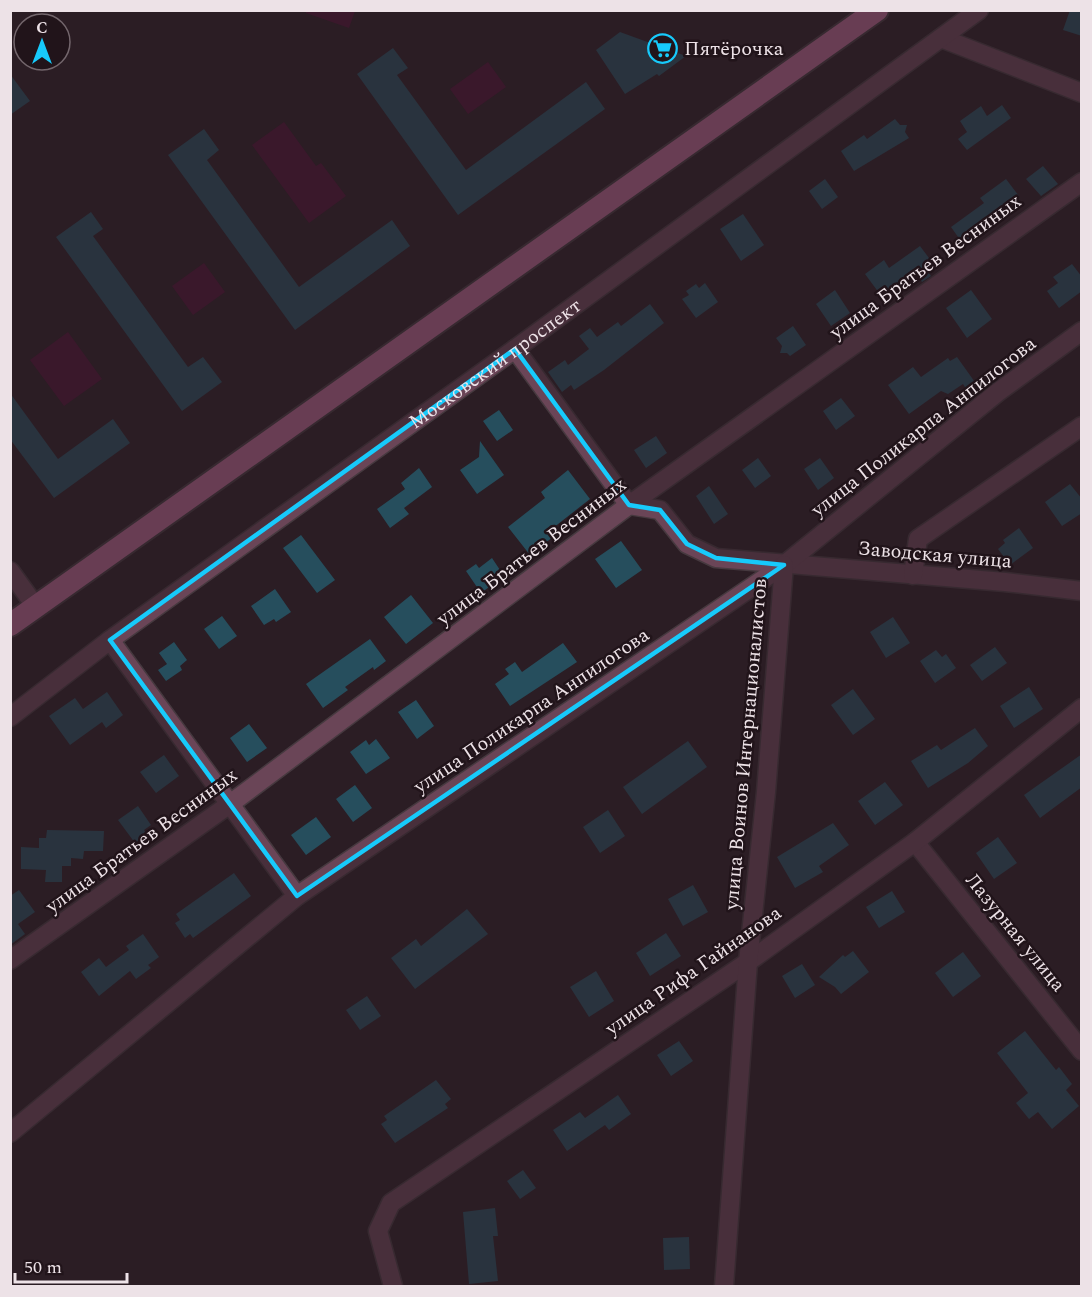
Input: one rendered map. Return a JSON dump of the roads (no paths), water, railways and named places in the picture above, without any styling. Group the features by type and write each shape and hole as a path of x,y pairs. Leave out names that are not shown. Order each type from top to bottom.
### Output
{"main road":[{"path":"10,626 877,10"}],"street":[{"name":"Московский проспект","path":"10,717 110,640 516,349 979,10"},
{"path":"941,39 1082,93"},
{"name":"улица Братьев Весниных","path":"10,960 230,804 629,505 1082,182"},
{"name":"улица Поликарпа Анпилогова","path":"10,1133 297,896 784,564 998,392 1082,331"},
{"path":"516,349 629,505"},
{"path":"914,575 918,539 1082,426"},
{"name":"Заводская улица","path":"629,505 660,510 687,544 716,558 1082,591"},
{"name":"улица Воинов Интернационалистов","path":"724,1287 748,962 766,792 784,564"},
{"path":"10,571 36,607"},
{"path":"110,640 297,896"},
{"name":"улица Рифа Гайнанова","path":"393,1287 378,1231 391,1203 748,962 915,842 1082,708"},
{"name":"Лазурная улица","path":"915,842 1082,1050"}],"place":[{"name":"Пятёрочка","path":"663,48"}]}
